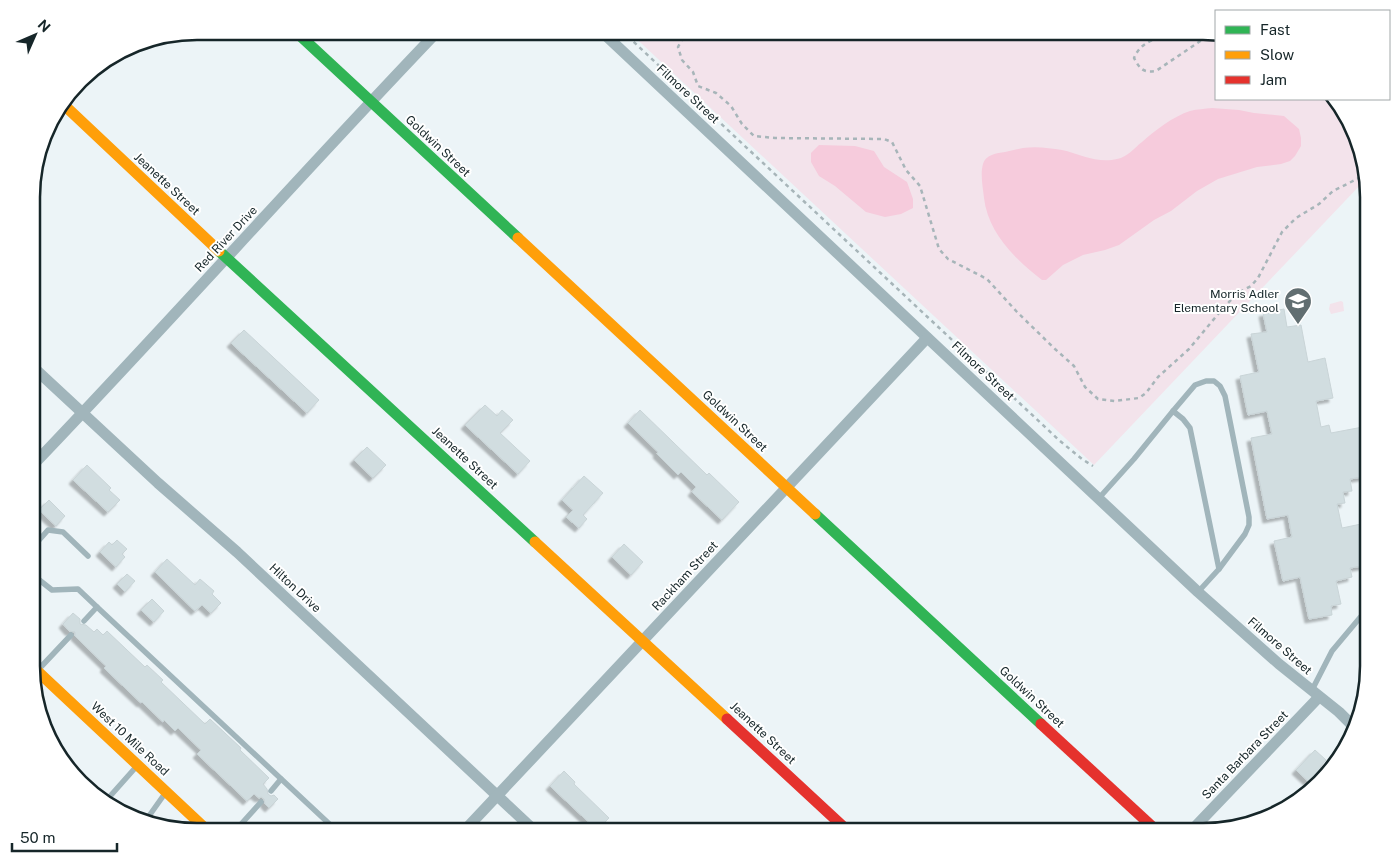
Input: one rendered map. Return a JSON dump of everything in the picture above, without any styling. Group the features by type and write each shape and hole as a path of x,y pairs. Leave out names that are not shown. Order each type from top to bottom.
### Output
{"street":[{"name":"Goldwin Street","path":"305,40 1148,823"},
{"name":"Red River Drive","path":"40,458 430,40"},
{"name":"Filmore Street","path":"611,40 1240,631 1350,723"},
{"name":"Jeanette Street","path":"67,108 227,258 839,823"},
{"name":"Rackham Street","path":"471,823 927,338"},
{"name":"Hilton Drive","path":"40,374 158,483 237,552 527,823"},
{"name":"West 10 Mile Road","path":"40,674 199,823"},
{"name":"Santa Barbara Street","path":"1198,823 1316,694"}],"lane":[{"path":"1100,498 1195,385 1206,381 1214,381 1220,386 1225,396 1249,525 1245,534 1219,569 1198,592"},
{"path":"1173,411 1190,428 1219,569"},
{"path":"40,539 48,530 63,532 88,556"},
{"path":"40,581 52,590 78,589 328,823"},
{"path":"84,621 97,607"},
{"path":"1316,694 1332,652 1360,618"},
{"path":"40,664 71,635"},
{"path":"110,797 138,765"},
{"path":"271,791 281,779"},
{"path":"149,816 166,792"},
{"path":"242,823 262,802"}],"path":[{"path":"632,40 1060,441 1093,466"},
{"path":"682,40 678,47 682,60 693,72 698,86 716,93 731,106 742,124 754,136 775,138 884,139 892,142 906,170 920,186 939,249 948,259 987,279 1016,312 1074,366 1086,387 1098,399 1115,401 1139,398 1146,393 1158,377 1190,349 1224,307 1238,293 1251,286 1258,278 1282,232 1296,218 1319,204 1333,191 1359,178"},
{"path":"1154,40 1138,48 1134,58 1139,68 1147,73 1156,72 1202,40"}],"shaded area":[{"path":"638,40 1215,41 1215,100 1327,100 1348,137 1355,156 1360,185 1094,465"},
{"path":"1212,108 1284,116 1299,129 1301,146 1290,161 1257,167 1218,179 1197,191 1171,211 1154,220 1119,245 1083,255 1063,265 1046,280 1042,280 1023,264 997,234 987,211 982,185 982,168 986,158 1021,148 1038,147 1062,150 1096,159 1117,159 1128,154 1177,116 1193,110"},
{"path":"819,145 855,146 874,151 884,167 907,182 913,199 913,208 901,214 885,217 866,212 835,186 819,176 811,162 811,153"},
{"path":"1343,302 1344,311 1331,314 1330,304"}],"building":[{"path":"1284,309 1287,327 1301,325 1308,362 1325,358 1333,398 1316,401 1321,427 1329,425 1331,433 1360,428 1360,477 1350,479 1352,491 1343,492 1345,503 1337,504 1342,528 1360,524 1360,566 1350,568 1352,577 1336,581 1341,604 1331,606 1332,615 1309,619 1300,577 1283,581 1274,541 1292,537 1288,515 1267,519 1251,438 1272,434 1267,411 1248,415 1240,376 1259,372 1251,334 1267,332 1263,313"},
{"path":"244,330 319,400 307,413 231,343"},
{"path":"485,405 497,416 502,410 513,420 500,433 530,461 518,474 465,425"},
{"path":"640,410 707,475 709,473 739,502 722,520 692,492 696,487 681,472 678,475 657,454 658,452 628,423"},
{"path":"367,447 386,465 373,478 354,460"},
{"path":"87,465 111,488 109,490 120,500 108,512 73,480"},
{"path":"584,476 603,493 583,515 587,519 579,528 566,517 573,510 562,500"},
{"path":"49,500 65,516 56,526 40,509"},
{"path":"117,540 127,549 122,554 125,557 116,567 100,552 109,542 112,545"},
{"path":"624,544 643,562 631,575 612,557"},
{"path":"167,559 195,585 200,579 214,591 212,594 221,603 211,613 202,605 195,611 155,572"},
{"path":"127,574 135,581 125,592 117,584"},
{"path":"152,599 164,611 154,622 141,610"},
{"path":"73,613 80,619 80,624 86,625 94,632 97,629 103,635 107,631 145,667 147,665 163,680 161,682 205,724 210,719 269,778 263,784 268,794 274,795 278,799 269,808 265,804 264,799 254,794 247,801 197,754 201,750 178,728 175,731 141,703 104,668 106,666 75,636 75,632 69,631 63,624"},
{"path":"1315,750 1326,760 1320,767 1322,769 1309,782 1296,770"},
{"path":"564,771 575,782 574,784 609,818 604,823 590,823 550,786"}],"traffic: fast":[{"path":"305,40 518,238"},
{"path":"219,251 535,542"},
{"path":"815,514 1041,724"}],"traffic: slow":[{"path":"67,108 219,251"},
{"path":"518,238 815,514"},
{"path":"535,542 727,719"},
{"path":"40,674 199,823"}],"traffic: jam":[{"path":"727,719 839,823"},
{"path":"1041,724 1148,823"}],"place":[{"name":"Morris Adler Elementary School","path":"1298,325"}]}
